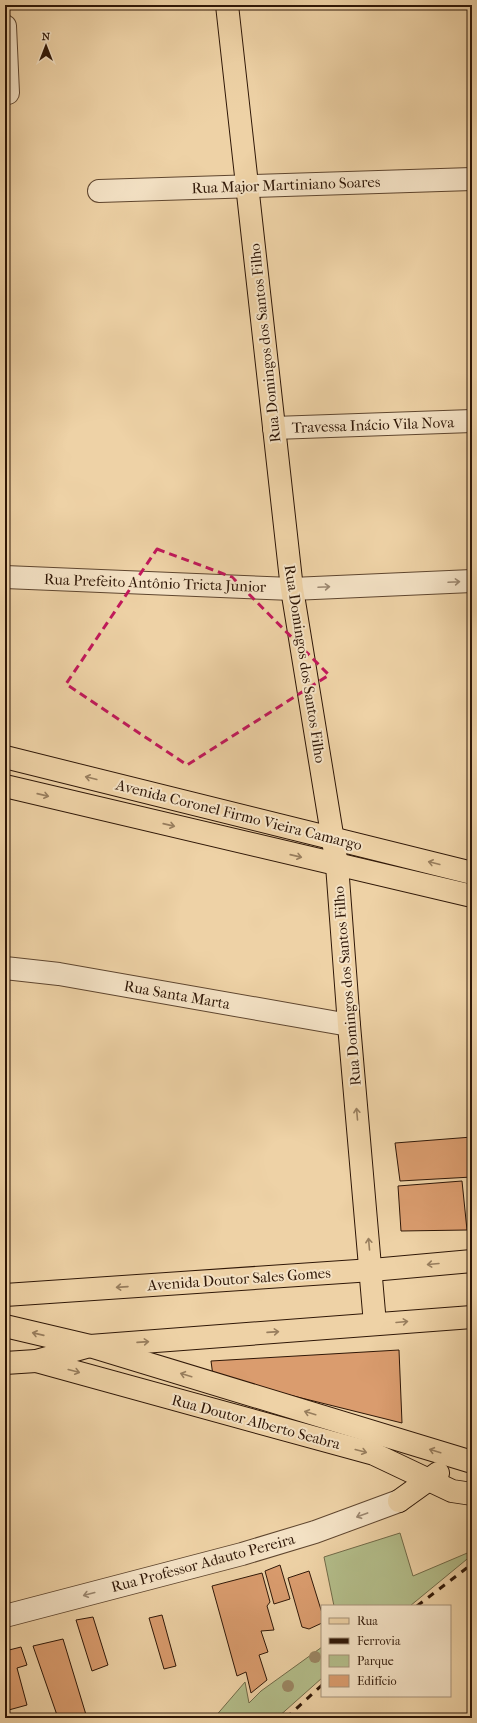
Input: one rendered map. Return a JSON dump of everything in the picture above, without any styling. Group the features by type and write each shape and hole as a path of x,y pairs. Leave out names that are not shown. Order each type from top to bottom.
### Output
{"main road":[{"name":"Rua Domingos dos Santos Filho","path":"227,5 292,589 337,866 349,1025 376,1324"},
{"name":"Avenida Coronel Firmo Vieira Camargo","path":"5,757 472,873"},
{"name":"Avenida Coronel Firmo Vieira Camargo","path":"5,786 337,866 472,896"},
{"name":"Avenida Doutor Sales Gomes","path":"5,1296 372,1270 472,1261"},
{"path":"5,1363 36,1361 90,1346 472,1317"},
{"path":"5,1326 90,1346"},
{"name":"Rua Doutor Alberto Seabra","path":"90,1346 472,1462"},
{"name":"Rua Doutor Alberto Seabra","path":"36,1361 374,1454 452,1491 472,1494"},
{"path":"399,1501 441,1471 457,1469 472,1471"}],"street":[{"path":"5,26 6,93"},
{"name":"Rua Major Martiniano Soares","path":"99,191 472,179"},
{"name":"Travessa Inácio Vila Nova","path":"274,428 472,421"},
{"name":"Rua Prefeito Antônio Tricta Junior","path":"5,577 292,589 472,581"},
{"name":"Rua Santa Marta","path":"5,968 60,974 349,1025"},
{"name":"Rua Professor Adauto Pereira","path":"5,1616 242,1554 315,1532 399,1501"}],"highlighted area":[{"path":"157,549 232,577 329,675 187,765 66,684"}],"green space":[{"path":"400,1533 413,1576 472,1551 472,1555 411,1605 334,1605 324,1557"},
{"path":"321,1648 321,1679 277,1718 214,1718 245,1682 249,1703 261,1691"}],"building":[{"path":"472,1137 472,1177 400,1181 395,1143"},
{"path":"462,1181 467,1230 401,1231 398,1186"},
{"path":"399,1350 402,1423 213,1376 211,1361"},
{"path":"280,1565 290,1599 274,1604 265,1571"},
{"path":"309,1571 321,1610 321,1623 309,1629 302,1627 288,1578"},
{"path":"262,1573 270,1602 267,1606 274,1630 261,1631 268,1652 259,1655 267,1680 251,1693 246,1672 237,1676 212,1586"},
{"path":"162,1615 176,1666 164,1669 149,1618"},
{"path":"93,1617 108,1665 92,1671 76,1620"},
{"path":"63,1639 87,1718 58,1718 33,1646"},
{"path":"21,1647 27,1665 17,1668 27,1705 5,1711 5,1651"}],"railway":[{"path":"418,1605 472,1564"},
{"path":"286,1718 321,1686"}]}
